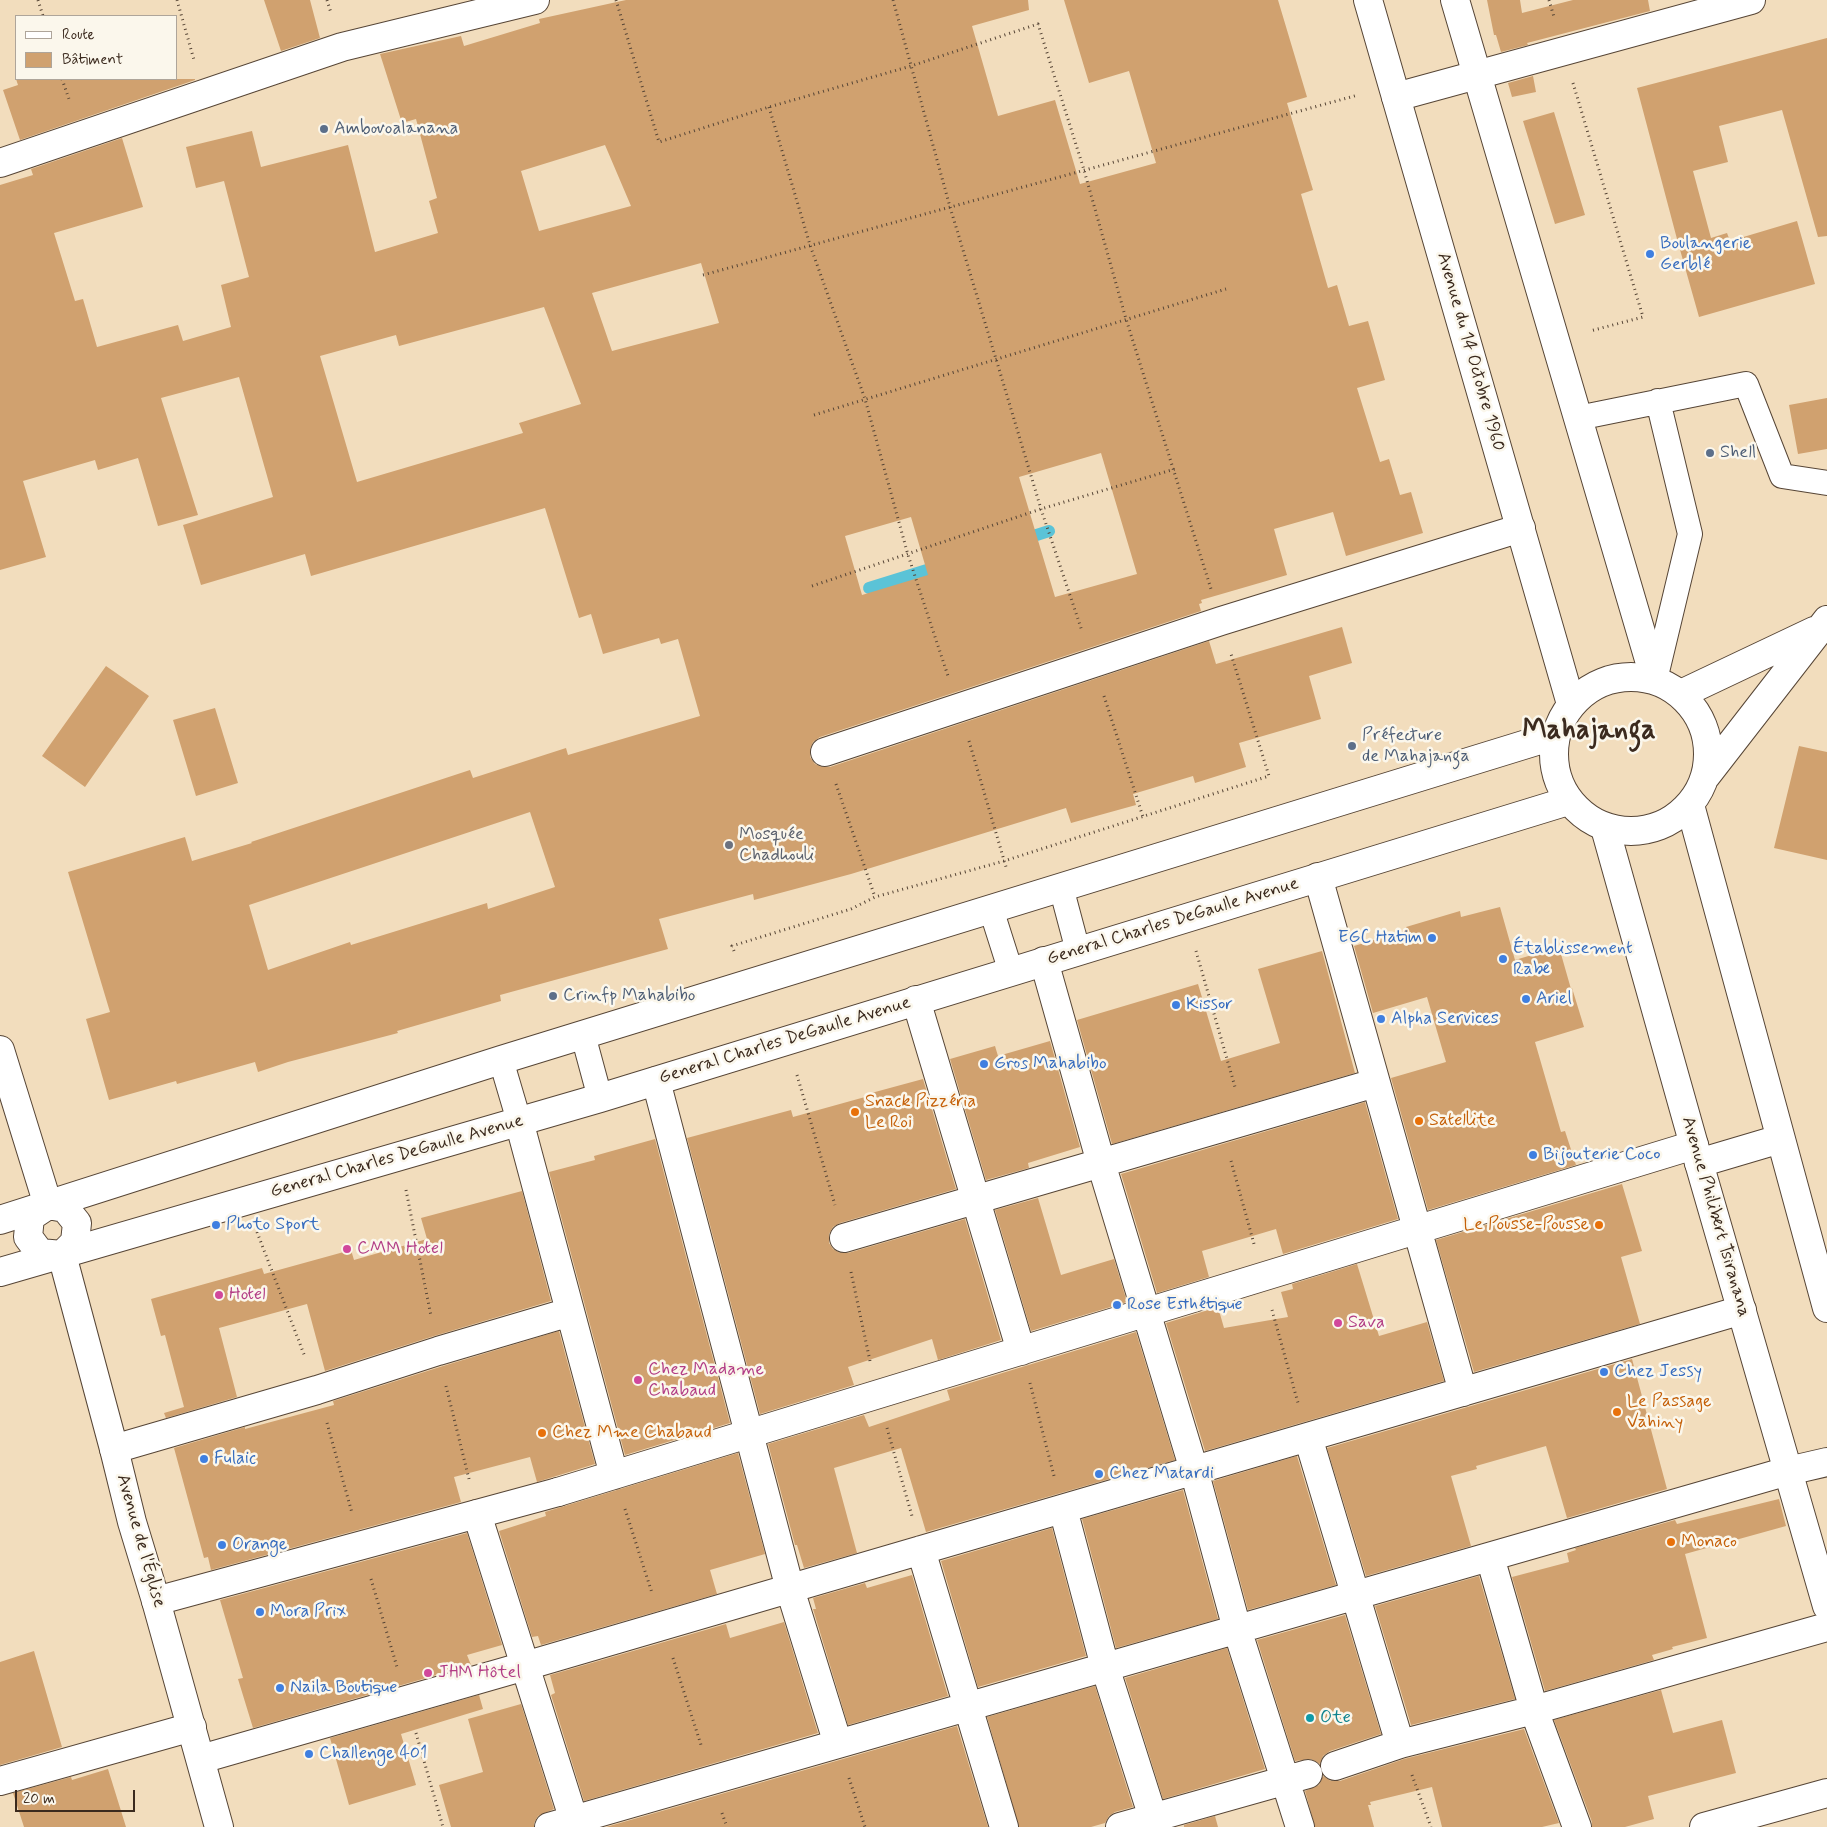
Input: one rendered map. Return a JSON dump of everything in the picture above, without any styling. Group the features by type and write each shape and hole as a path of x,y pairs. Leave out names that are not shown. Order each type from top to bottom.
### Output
{"street":[{"path":"0,163 342,47 535,0"},
{"name":"Avenue du 14 Octobre 1960","path":"1368,0 1571,704"},
{"path":"1455,0 1654,680"},
{"path":"1394,91 1477,74 1751,0"},
{"path":"825,752 1221,622 1521,528"},
{"path":"1681,694 1822,625"},
{"path":"1706,776 1709,746 1700,717 1681,694 1654,680 1624,677 1595,685 1571,704 1556,735 1553,758 1558,780 1568,801 1585,817 1605,828 1636,832 1666,824 1690,805 1706,776 1822,625"},
{"path":"0,1220 501,1060 1556,735"},
{"name":"General Charles DeGaulle Avenue","path":"0,1272 600,1098 1568,801"},
{"path":"1690,805 1827,1308"},
{"name":"Avenue Philibert Tsiranana","path":"1605,828 1827,1606"},
{"path":"1318,877 1463,1392"},
{"path":"1044,961 1194,1470 1238,1629 1297,1777 1300,1827"},
{"path":"916,1000 1021,1351"},
{"path":"0,1050 48,1205"},
{"path":"656,1080 790,1588 838,1744"},
{"path":"844,1238 1375,1084"},
{"path":"519,1121 614,1475"},
{"path":"156,1601 558,1492 1417,1230 1697,1154 1780,1139"},
{"path":"48,1205 65,1208 77,1223 75,1242 62,1255 40,1253 28,1238 30,1217 48,1205"},
{"name":"Avenue de l'Église","path":"62,1255 132,1522 219,1827"},
{"path":"200,1759 526,1666 1742,1310"},
{"path":"114,1449 317,1390 438,1351 570,1312"},
{"path":"1308,1437 1400,1744"},
{"path":"477,1514 526,1666 566,1825 1104,1667 1788,1471 1827,1462"},
{"path":"1063,1509 1104,1667 1155,1822"},
{"path":"921,1550 1004,1827"},
{"path":"1490,1557 1534,1710 1577,1827"},
{"path":"1335,1766 1400,1744 1534,1710 1827,1627"},
{"path":"0,1781 192,1727"},
{"path":"1120,1827 1155,1822 1297,1777"},
{"path":"1704,1827 1827,1793"}],"lane":[{"path":"1578,418 1746,384 1782,476 1827,483"},
{"path":"1654,680 1690,534 1658,401"},
{"path":"1061,888 1078,951"},
{"path":"992,909 1011,972"},
{"path":"583,1035 600,1098"},
{"path":"501,1060 519,1121"}],"path":[{"path":"38,0 43,15"},
{"path":"177,0 204,94"},
{"path":"616,0 659,142 769,107 911,66 1038,24 1084,170 1126,319 1175,469 1269,776 1004,861 875,897 851,909 732,946"},
{"path":"893,0 950,207 1041,509 1143,816"},
{"path":"1549,0 1643,317 1555,340"},
{"path":"703,275 1084,170 1394,91"},
{"path":"769,107 810,245 865,399 908,555 959,707 1004,861"},
{"path":"814,414 1226,289"},
{"path":"812,586 1041,509 1175,469"},
{"path":"825,752 875,897"},
{"path":"1187,918 1233,1124 1263,1277 1308,1437"},
{"path":"787,1040 844,1238 877,1394 921,1550"},
{"path":"1021,1351 1063,1509"},
{"path":"838,1744 865,1827"},
{"path":"1400,1744 1430,1827"}],"building":[{"path":"264,0 310,0 320,38 281,51"},
{"path":"626,0 1028,0 1029,10 972,26 998,116 1055,100 1080,184 1156,163 1129,71 1089,83 1064,0 1278,0 1307,97 1287,103 1313,190 1301,194 1328,288 1337,285 1349,326 1368,321 1385,380 1357,388 1380,462 1389,459 1400,495 1411,492 1423,533 1346,556 1333,512 1274,529 1287,575 1201,600 1202,603 1199,604 1201,611 820,737 813,742 810,749 810,757 815,764 822,767 830,767 1209,641 1216,664 1342,627 1352,663 1309,676 1321,719 1239,743 1246,767 1195,783 1193,776 1133,794 1136,805 1071,823 1066,808 851,874 754,900 753,894 659,919 668,949 500,995 501,1001 397,1031 398,1033 288,1062 258,1072 255,1062 177,1084 176,1081 109,1100 86,1019 110,1012 68,872 185,837 192,861 252,843 470,770 473,778 566,748 568,755 700,716 678,639 661,644 659,638 603,654 591,614 579,618 545,508 311,576 305,554 201,585 183,525 273,497 239,377 161,398 198,515 158,526 138,458 98,470 95,460 23,481 46,557 0,570 0,185 33,175 31,169 122,138 143,207 54,233 75,301 83,299 97,347 178,325 183,341 231,327 221,285 249,277 224,181 196,188 186,147 252,131 261,167 348,145 375,252 438,233 429,201 437,198 416,119 402,123 380,54 461,36 464,46 540,23 539,19","holes":["605,145 631,206 539,231 521,171","701,263 719,323 612,351 592,293","544,307 581,404 519,423 523,433 357,482 320,356 396,335 399,346","1101,453 1137,574 1055,597 1019,477","911,517 928,575 862,595 845,536","530,812 555,887 488,909 487,903 351,945 350,942 268,970 249,905"]},
{"path":"1487,0 1520,0 1522,13 1573,0 1648,0 1650,11 1527,43 1528,45 1501,52 1496,35 1494,35"},
{"path":"1827,38 1827,236 1818,237 1782,110 1719,126 1728,162 1693,171 1711,238 1727,233 1730,241 1797,221 1815,284 1699,317 1637,88"},
{"path":"1533,76 1536,92 1512,97 1508,83"},
{"path":"195,79 20,140 3,90 18,85 16,80"},
{"path":"1554,112 1585,215 1555,224 1523,121"},
{"path":"1827,398 1827,449 1798,454 1789,405"},
{"path":"106,666 149,696 85,787 42,756"},
{"path":"215,708 238,783 196,796 173,720"},
{"path":"1799,746 1827,752 1827,860 1774,848"},
{"path":"1500,907 1515,960 1559,947 1584,1027 1535,1042 1561,1132 1565,1131 1576,1165 1428,1210 1391,1078 1446,1062 1427,997 1373,1013 1354,946 1407,930 1406,927 1460,911 1461,917"},
{"path":"1322,951 1355,1073 1112,1144 1077,1020 1198,984 1221,1061 1280,1043 1258,969"},
{"path":"1050,1041 1080,1147 1028,1163 1029,1168 986,1180 950,1059 995,1046 998,1056"},
{"path":"923,1079 956,1189 840,1223 833,1227 829,1234 829,1243 833,1249 840,1253 848,1253 965,1219 1001,1340 938,1360 932,1339 848,1367 854,1385 760,1414 687,1138 791,1110 793,1117"},
{"path":"1365,1102 1398,1219 1283,1254 1276,1229 1202,1251 1209,1277 1157,1293 1121,1174"},
{"path":"655,1139 730,1423 625,1455 549,1172 595,1160 594,1156"},
{"path":"1622,1184 1642,1251 1621,1257 1640,1324 1474,1372 1436,1240"},
{"path":"522,1191 551,1301 325,1371 307,1304 219,1328 237,1397 166,1418 164,1413 184,1407 165,1335 161,1336 151,1299 262,1268 264,1274 351,1250 354,1260 427,1239 421,1218"},
{"path":"1038,1198 1061,1275 1114,1259 1127,1302 1031,1331 995,1210"},
{"path":"1357,1264 1379,1336 1427,1322 1444,1381 1205,1451 1166,1323 1218,1307 1224,1328 1288,1317 1281,1292 1293,1289 1292,1284"},
{"path":"559,1331 595,1464 537,1482 530,1457 454,1477 461,1502 211,1570 208,1557 204,1558 174,1448 245,1427 245,1429 334,1405 333,1401"},
{"path":"1136,1332 1175,1460 926,1532 901,1448 834,1468 857,1553 804,1568 797,1545 795,1545 768,1444 864,1415 869,1427 950,1400 947,1390"},
{"path":"1632,1359 1667,1489 1567,1518 1546,1446 1476,1466 1477,1469 1451,1476 1471,1546 1366,1576 1327,1448"},
{"path":"738,1453 765,1554 710,1570 717,1594 541,1645 538,1636 532,1637 499,1531 546,1516 545,1512"},
{"path":"1297,1456 1336,1585 1248,1610 1213,1481"},
{"path":"1183,1490 1218,1619 1116,1648 1082,1519"},
{"path":"1779,1499 1786,1526 1685,1554 1707,1638 1672,1647 1673,1649 1652,1655 1654,1660 1545,1691 1512,1577 1569,1562 1567,1553 1576,1550 1575,1548 1675,1520 1677,1524"},
{"path":"1052,1528 1086,1656 978,1687 941,1561"},
{"path":"467,1533 502,1645 467,1655 471,1665 253,1728 238,1679 243,1678 220,1600"},
{"path":"912,1575 948,1696 848,1725 813,1609 816,1609 813,1598 865,1583 867,1588"},
{"path":"1479,1576 1515,1699 1411,1725 1375,1606"},
{"path":"1345,1615 1381,1734 1330,1751 1323,1756 1320,1764 1311,1759 1295,1761 1257,1640"},
{"path":"784,1622 818,1733 584,1801 551,1695 555,1693 550,1675 726,1624 730,1638"},
{"path":"1227,1648 1265,1769 1163,1799 1125,1678"},
{"path":"34,1651 62,1747 0,1765 0,1662"},
{"path":"1095,1686 1133,1807 1115,1812 1109,1816 1105,1823 1091,1827 1019,1827 987,1717"},
{"path":"1661,1690 1673,1733 1722,1720 1736,1773 1648,1796 1654,1819 1625,1827 1592,1827 1592,1822 1554,1720"},
{"path":"479,1695 483,1709 401,1734 416,1785 349,1805 330,1738"},
{"path":"521,1704 554,1809 538,1816 534,1827 451,1827 439,1785 483,1772 468,1719"},
{"path":"957,1726 988,1827 606,1827 843,1759"},
{"path":"1524,1729 1559,1823 1542,1827 1442,1827 1432,1787 1370,1802 1371,1805 1368,1805 1374,1827 1315,1827 1305,1791 1319,1785 1323,1776 1331,1781 1340,1781 1404,1759"},
{"path":"108,1769 126,1827 24,1827 13,1793 71,1777 72,1780"},
{"path":"1215,1816 1218,1827 1184,1827 1184,1825"}],"waterway":[{"path":"1021,540 1049,531"},
{"path":"869,588 943,565"}],"place":[{"name":"Ambovoalanana","path":"324,129"},
{"name":"Boulangerie Gerblé","path":"1650,254"},
{"name":"Shell","path":"1710,453"},
{"name":"Préfecture de Mahajanga","path":"1352,746"},
{"name":"Mosquée Chadhouli","path":"729,845"},
{"name":"EGC Hatim","path":"1432,938"},
{"name":"Établissement Rabe","path":"1503,959"},
{"name":"Crinfp Mahabibo","path":"553,996"},
{"name":"Ariel","path":"1526,999"},
{"name":"Kissor","path":"1176,1005"},
{"name":"Alpha Services","path":"1381,1019"},
{"name":"Gros Mahabibo","path":"984,1064"},
{"name":"Snack Pizzéria Le Roi","path":"855,1112"},
{"name":"Satellite","path":"1419,1121"},
{"name":"Bijouterie Coco","path":"1533,1155"},
{"name":"Photo Sport","path":"216,1225"},
{"name":"Le Pousse-Pousse","path":"1599,1225"},
{"name":"CMM Hotel","path":"347,1249"},
{"name":"Hotel","path":"219,1295"},
{"name":"Rose Esthétique","path":"1117,1305"},
{"name":"Sava","path":"1338,1323"},
{"name":"Chez Jessy","path":"1604,1372"},
{"name":"Chez Madame Chabaud","path":"638,1380"},
{"name":"Le Passage Vahiny","path":"1617,1412"},
{"name":"Chez Mme Chabaud","path":"542,1433"},
{"name":"Fulaic","path":"204,1459"},
{"name":"Chez Matardi","path":"1099,1474"},
{"name":"Monaco","path":"1671,1542"},
{"name":"Orange","path":"222,1545"},
{"name":"Mora Prix","path":"260,1612"},
{"name":"JHM Hôtel","path":"428,1673"},
{"name":"Naila Boutique","path":"280,1688"},
{"name":"Ote","path":"1310,1718"},
{"name":"Challenge 401","path":"309,1754"}],"district":[{"name":"Mahajanga","path":"1589,732"}]}
